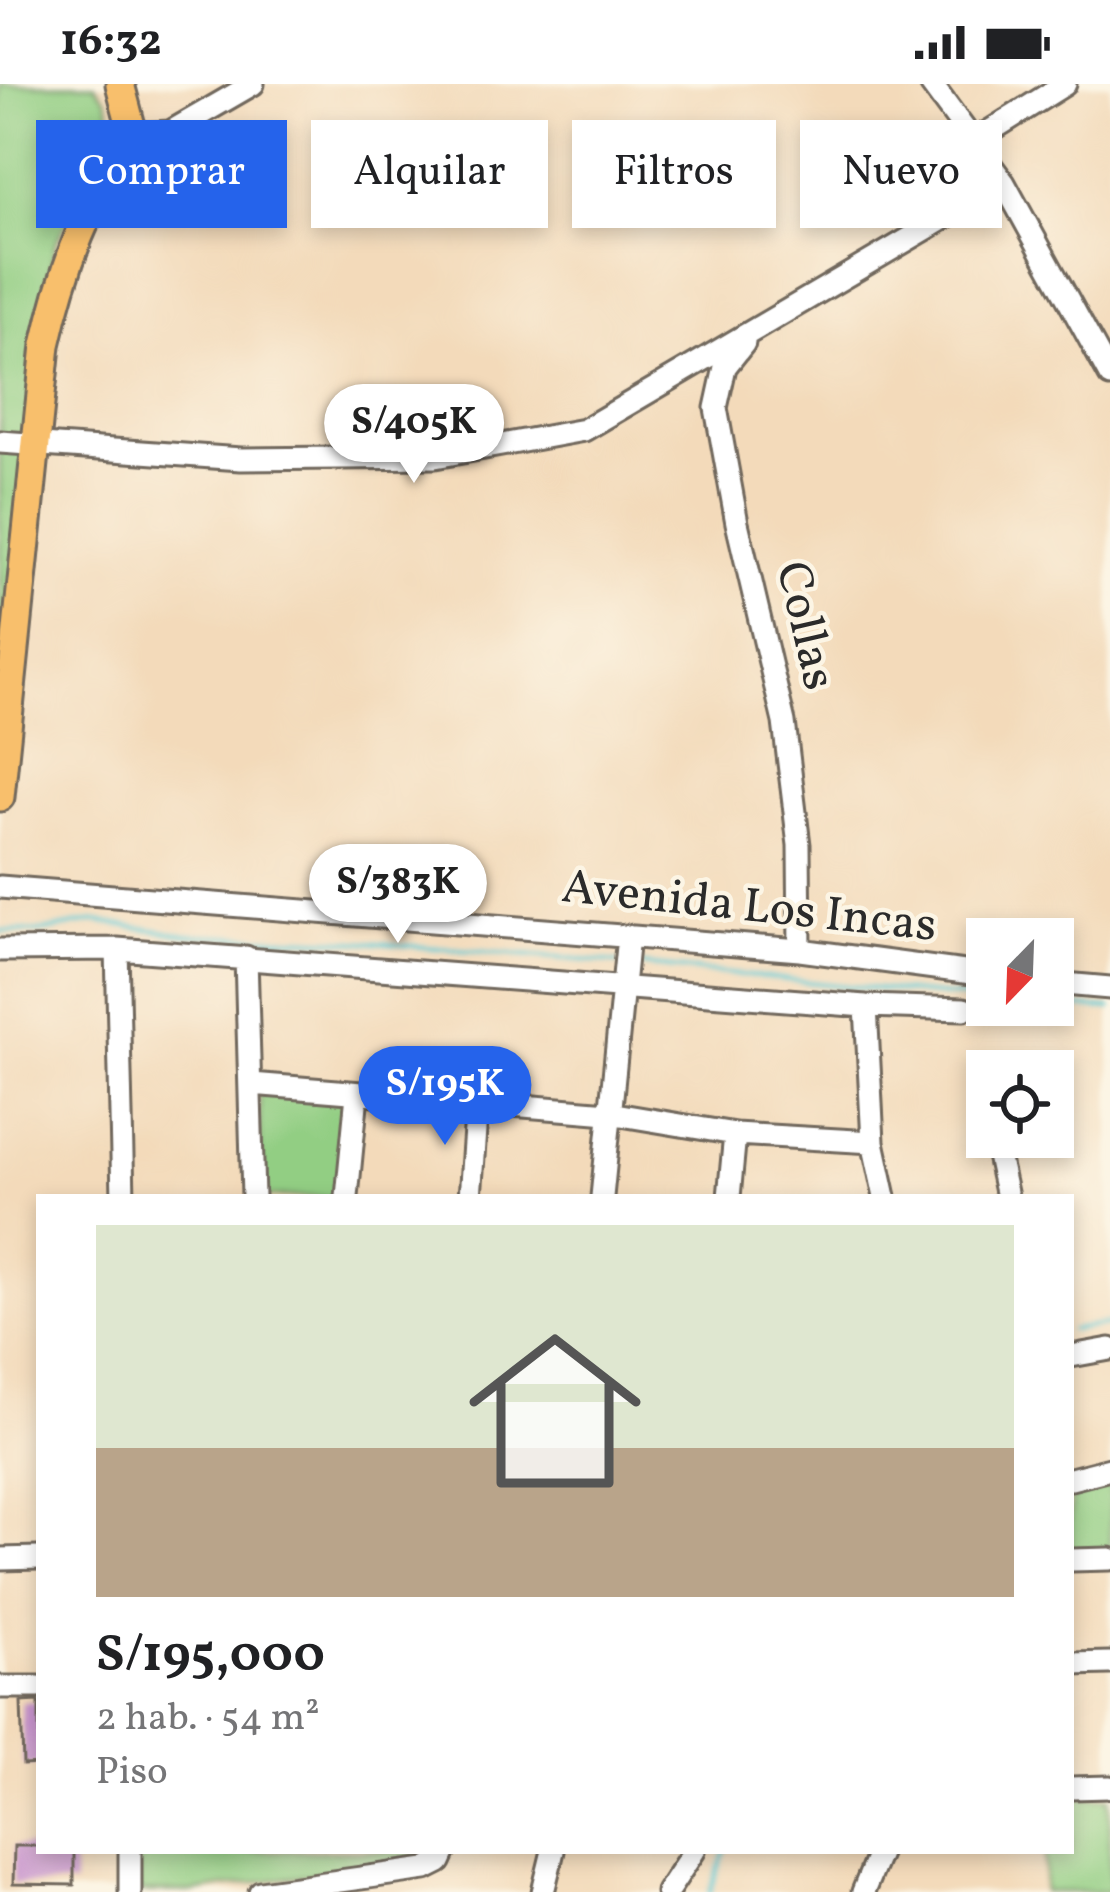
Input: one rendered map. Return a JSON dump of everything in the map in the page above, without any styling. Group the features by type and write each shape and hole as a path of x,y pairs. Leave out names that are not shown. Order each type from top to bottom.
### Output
{"main road":[{"path":"120,84 129,120"},
{"path":"0,797 46,345 58,289 79,228"}],"street":[{"path":"191,120 253,84"},
{"path":"931,84 958,120"},
{"path":"1002,123 1065,84"},
{"path":"1002,180 1110,376"},
{"path":"0,442 241,460 435,458 584,430 1004,183"},
{"name":"Collas","path":"752,333 725,368 716,408 737,523 784,722 799,845 800,950"},
{"name":"Avenida Los Incas","path":"0,887 800,950 966,972"},
{"path":"602,1194 628,936"},
{"path":"0,950 117,949 866,1006 964,1009"},
{"path":"117,949 123,1194"},
{"path":"246,957 253,1194"},
{"path":"1074,985 1110,988"},
{"path":"866,1006 873,1142 884,1194"},
{"path":"251,1084 609,1113 735,1134 873,1142"},
{"path":"347,1194 357,1094"},
{"path":"470,1194 477,1102"},
{"path":"729,1194 735,1134"},
{"path":"999,1158 1006,1194"},
{"path":"1074,1355 1110,1348"},
{"path":"1074,1478 1110,1469"},
{"path":"0,1559 36,1558"},
{"path":"1074,1560 1110,1559"},
{"path":"1074,1664 1110,1663"},
{"path":"0,1688 36,1687"},
{"path":"1074,1788 1110,1787"},
{"path":"130,1854 130,1892"},
{"path":"260,1892 426,1869 440,1862 444,1854"},
{"path":"543,1892 553,1854"},
{"path":"667,1892 692,1854"},
{"path":"862,1892 879,1854"}],"green space":[{"path":"0,84 95,84 107,100 112,120 36,120 36,228 63,228 55,244 42,319 31,430 16,437 0,435"},
{"path":"0,450 40,453 0,711"},
{"path":"259,1093 351,1100 341,1194 262,1194"},
{"path":"1110,1483 1110,1550 1074,1551 1074,1493"},
{"path":"1110,1797 1110,1892 1044,1892 1045,1854 1074,1854 1074,1798"},
{"path":"138,1854 436,1854 191,1892 139,1892"}],"building":[{"path":"36,1701 36,1764 23,1765 21,1702"},
{"path":"14,1846 36,1846 36,1854 74,1854 74,1885 13,1884"}],"waterway":[{"path":"0,931 39,932 96,921 187,935 341,940 617,963"},
{"path":"631,964 966,998"},
{"path":"1074,1007 1110,1009"},
{"path":"1074,1330 1110,1324"},
{"path":"710,1892 724,1854"}]}
